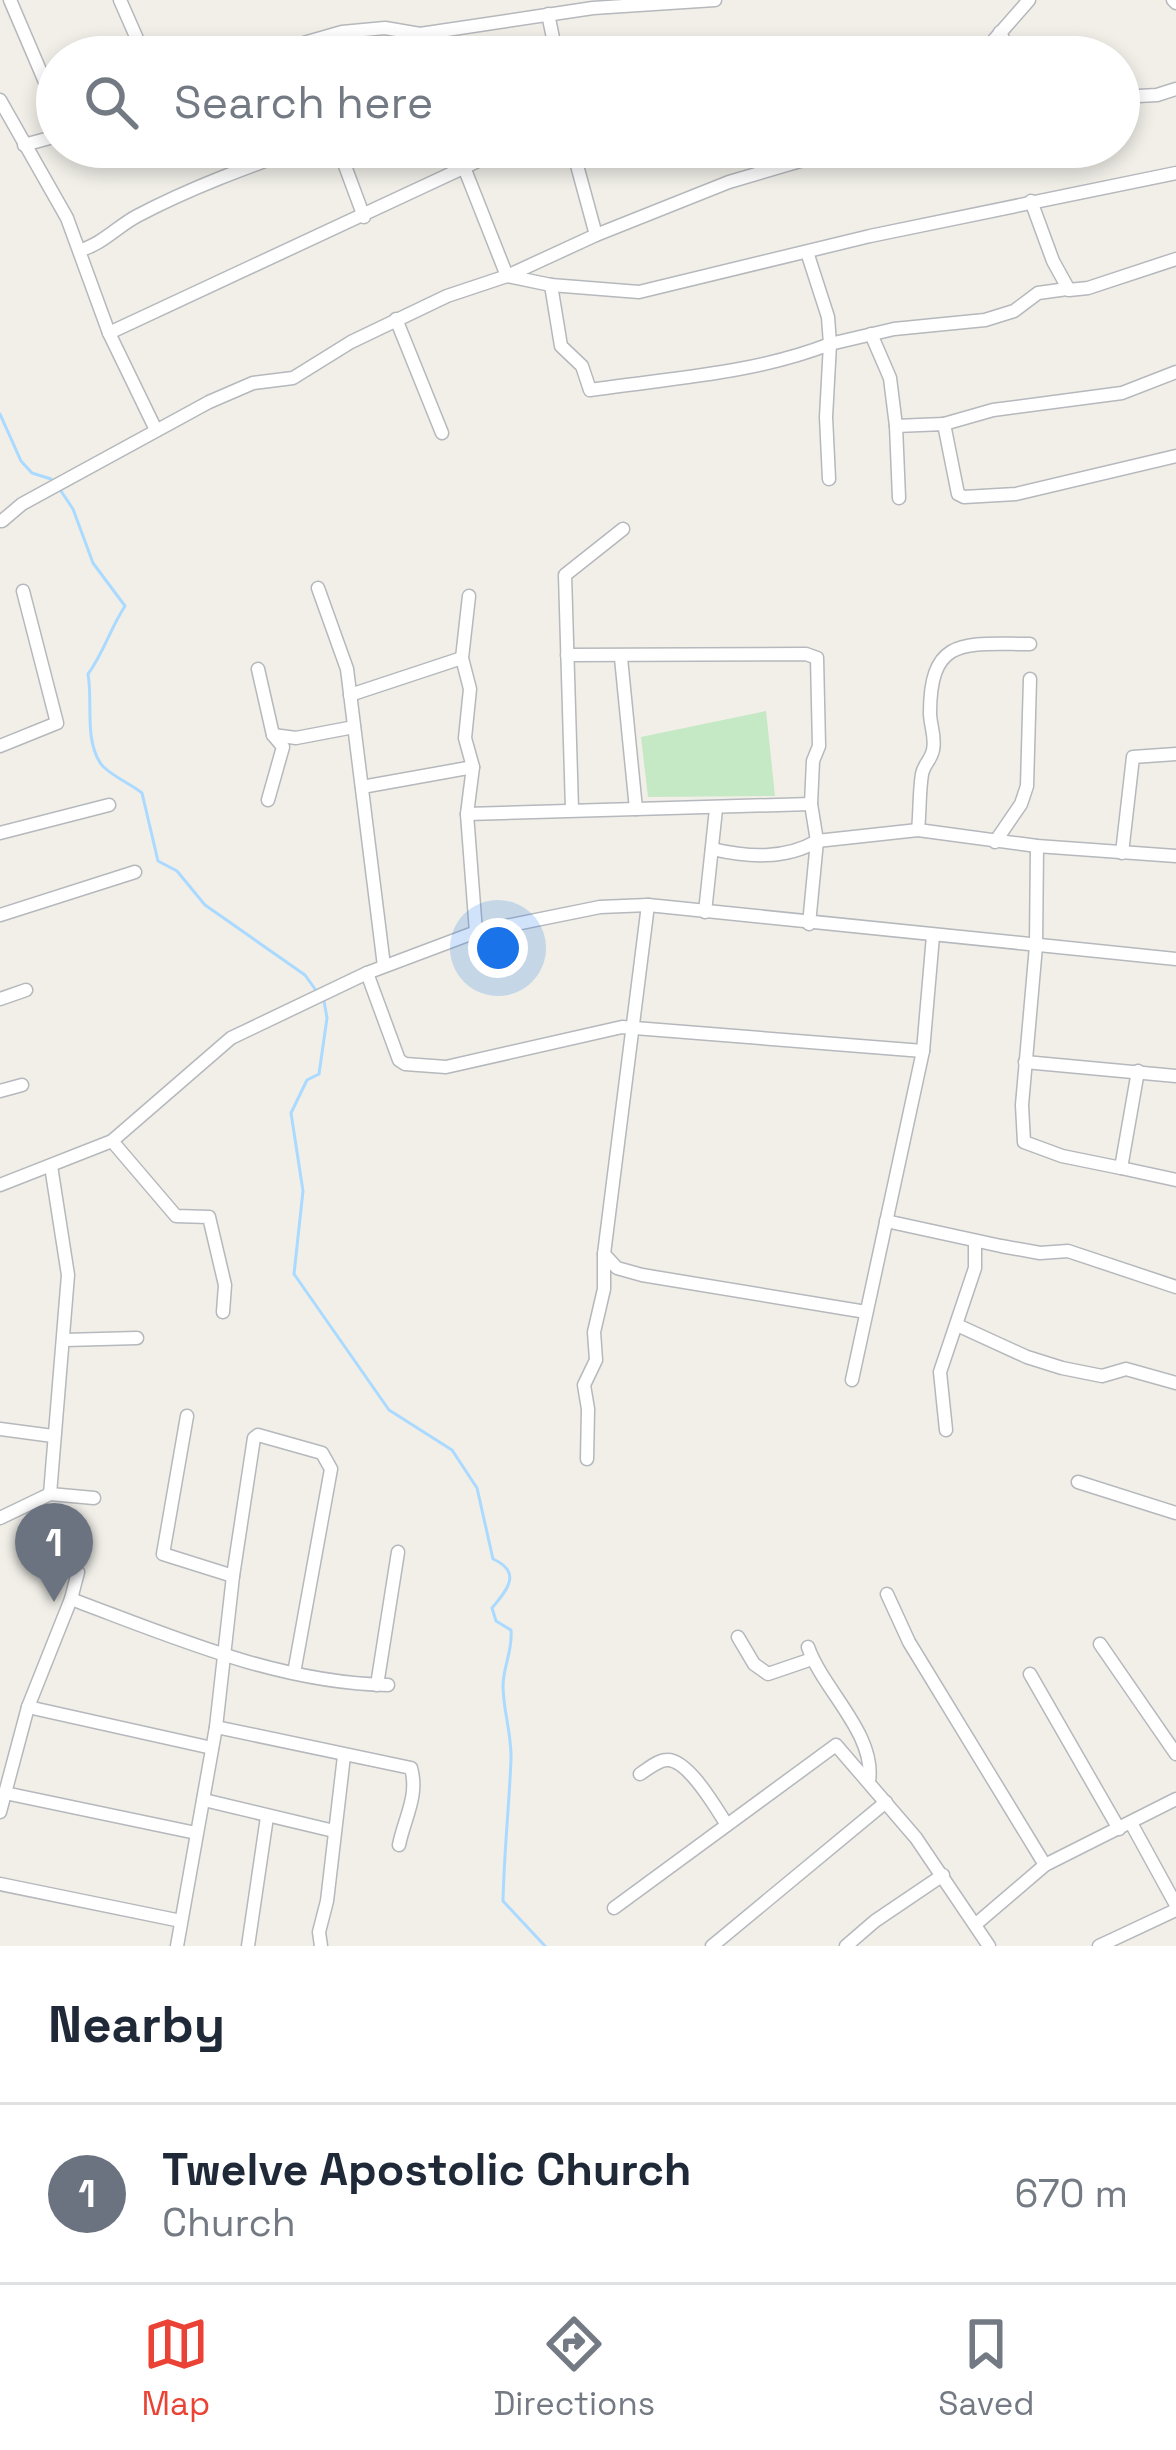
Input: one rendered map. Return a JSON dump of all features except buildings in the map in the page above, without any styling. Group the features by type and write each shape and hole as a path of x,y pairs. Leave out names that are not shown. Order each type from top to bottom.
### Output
{"street":[{"path":"10,0 36,61"},
{"path":"120,0 136,36"},
{"path":"328,36 385,28 420,34 548,14 715,0"},
{"path":"997,36 1029,0"},
{"path":"548,14 553,36"},
{"path":"1000,32 1002,36"},
{"path":"1140,96 1176,89"},
{"path":"0,100 36,166"},
{"path":"24,146 36,142"},
{"path":"37,168 68,218 109,333 156,430"},
{"path":"80,250 134,218 245,168"},
{"path":"346,168 364,217"},
{"path":"578,168 596,235"},
{"path":"2,521 22,503 253,382 283,382 396,319 596,235 774,168"},
{"path":"109,333 465,169 507,276"},
{"path":"507,276 551,285 639,292 1031,201 1176,173"},
{"path":"1031,201 1066,290"},
{"path":"807,252 828,317 829,478"},
{"path":"551,285 561,346 582,366 590,390 735,372 871,334 985,320 1014,310 1037,293 1088,288 1176,259"},
{"path":"396,319 442,433"},
{"path":"871,334 890,378 899,498"},
{"path":"896,427 944,424 993,410 1122,393 1176,372"},
{"path":"944,424 954,482 964,497 1028,491 1176,456"},
{"path":"572,809 565,575 623,530"},
{"path":"318,588 345,657 384,966"},
{"path":"0,746 57,724 23,591"},
{"path":"469,596 462,658 470,689 465,738 472,767 467,814 476,932"},
{"path":"918,830 922,770 934,746 930,721 935,665 946,653 963,649 1030,644"},
{"path":"567,655 806,654 817,658 819,733 811,804 817,841 809,924"},
{"path":"350,694 462,658"},
{"path":"622,658 636,809"},
{"path":"259,669 273,735 283,747 268,800"},
{"path":"994,842 1021,804 1027,786 1030,679"},
{"path":"273,735 296,738 354,728"},
{"path":"1122,853 1133,757 1176,754"},
{"path":"362,787 472,767"},
{"path":"467,814 811,804"},
{"path":"0,833 109,806"},
{"path":"705,912 716,809"},
{"path":"712,849 776,855 817,841 918,830 994,842 1176,856"},
{"path":"1036,846 1036,946 1025,1062 1024,1142 1062,1156 1176,1180"},
{"path":"0,915 135,872"},
{"path":"587,1459 584,1385 596,1360 594,1332 611,1271 604,1254 648,905"},
{"path":"0,1185 112,1141 231,1038 367,973 476,932 600,907 648,905 1176,959"},
{"path":"852,1380 923,1051 933,936"},
{"path":"367,973 404,1064 446,1067 593,1030 631,1028 923,1051"},
{"path":"0,999 26,990"},
{"path":"1025,1062 1176,1076"},
{"path":"1121,1168 1138,1071"},
{"path":"0,1091 22,1085"},
{"path":"112,1141 176,1216 209,1216 225,1285 224,1312"},
{"path":"50,1494 68,1262 51,1166"},
{"path":"886,1221 1040,1253 1068,1251 1176,1287"},
{"path":"946,1430 939,1382 975,1268 975,1241"},
{"path":"611,1271 866,1312"},
{"path":"958,1325 1062,1368 1102,1376 1126,1369 1176,1383"},
{"path":"65,1340 137,1338"},
{"path":"187,1417 163,1554 233,1576"},
{"path":"0,1429 53,1436"},
{"path":"177,1946 217,1727 233,1576 258,1436 322,1453 331,1469 294,1672"},
{"path":"1078,1482 1176,1514"},
{"path":"0,1518 50,1494 94,1498"},
{"path":"71,1599 226,1656 382,1685 398,1552"},
{"path":"0,1812 28,1707 78,1572"},
{"path":"887,1594 909,1642 1045,1865"},
{"path":"738,1637 764,1672 810,1653 860,1736 871,1768 868,1781"},
{"path":"1100,1644 1176,1754"},
{"path":"1030,1674 1176,1908 1105,1945"},
{"path":"28,1707 212,1748"},
{"path":"217,1727 414,1772 410,1813 399,1845"},
{"path":"614,1908 832,1745 840,1746 943,1875 986,1945"},
{"path":"321,1946 319,1932 344,1756"},
{"path":"640,1774 661,1761 682,1763 728,1826"},
{"path":"5,1793 196,1833"},
{"path":"976,1924 1045,1865 1176,1799"},
{"path":"204,1800 334,1831"},
{"path":"712,1946 886,1802"},
{"path":"248,1946 267,1817"},
{"path":"846,1946 943,1875"},
{"path":"0,1884 181,1921"}],"green space":[{"path":"766,711 775,796 648,797 641,737"}],"waterway":[{"path":"0,414 21,461 32,473 51,479"},
{"path":"61,491 73,509 93,563 125,606 88,674 96,754 104,768 142,793 158,861 177,871 205,905 305,975 315,989"},
{"path":"324,1001 327,1018 319,1074 307,1080 291,1113 303,1191 294,1274 389,1410 452,1450 477,1488 493,1559 510,1575 492,1608 496,1621 511,1630 503,1686 511,1760 503,1901 545,1946"}],"place":[{"name":"Twelve Apostolic Church","path":"54,1602"}]}
